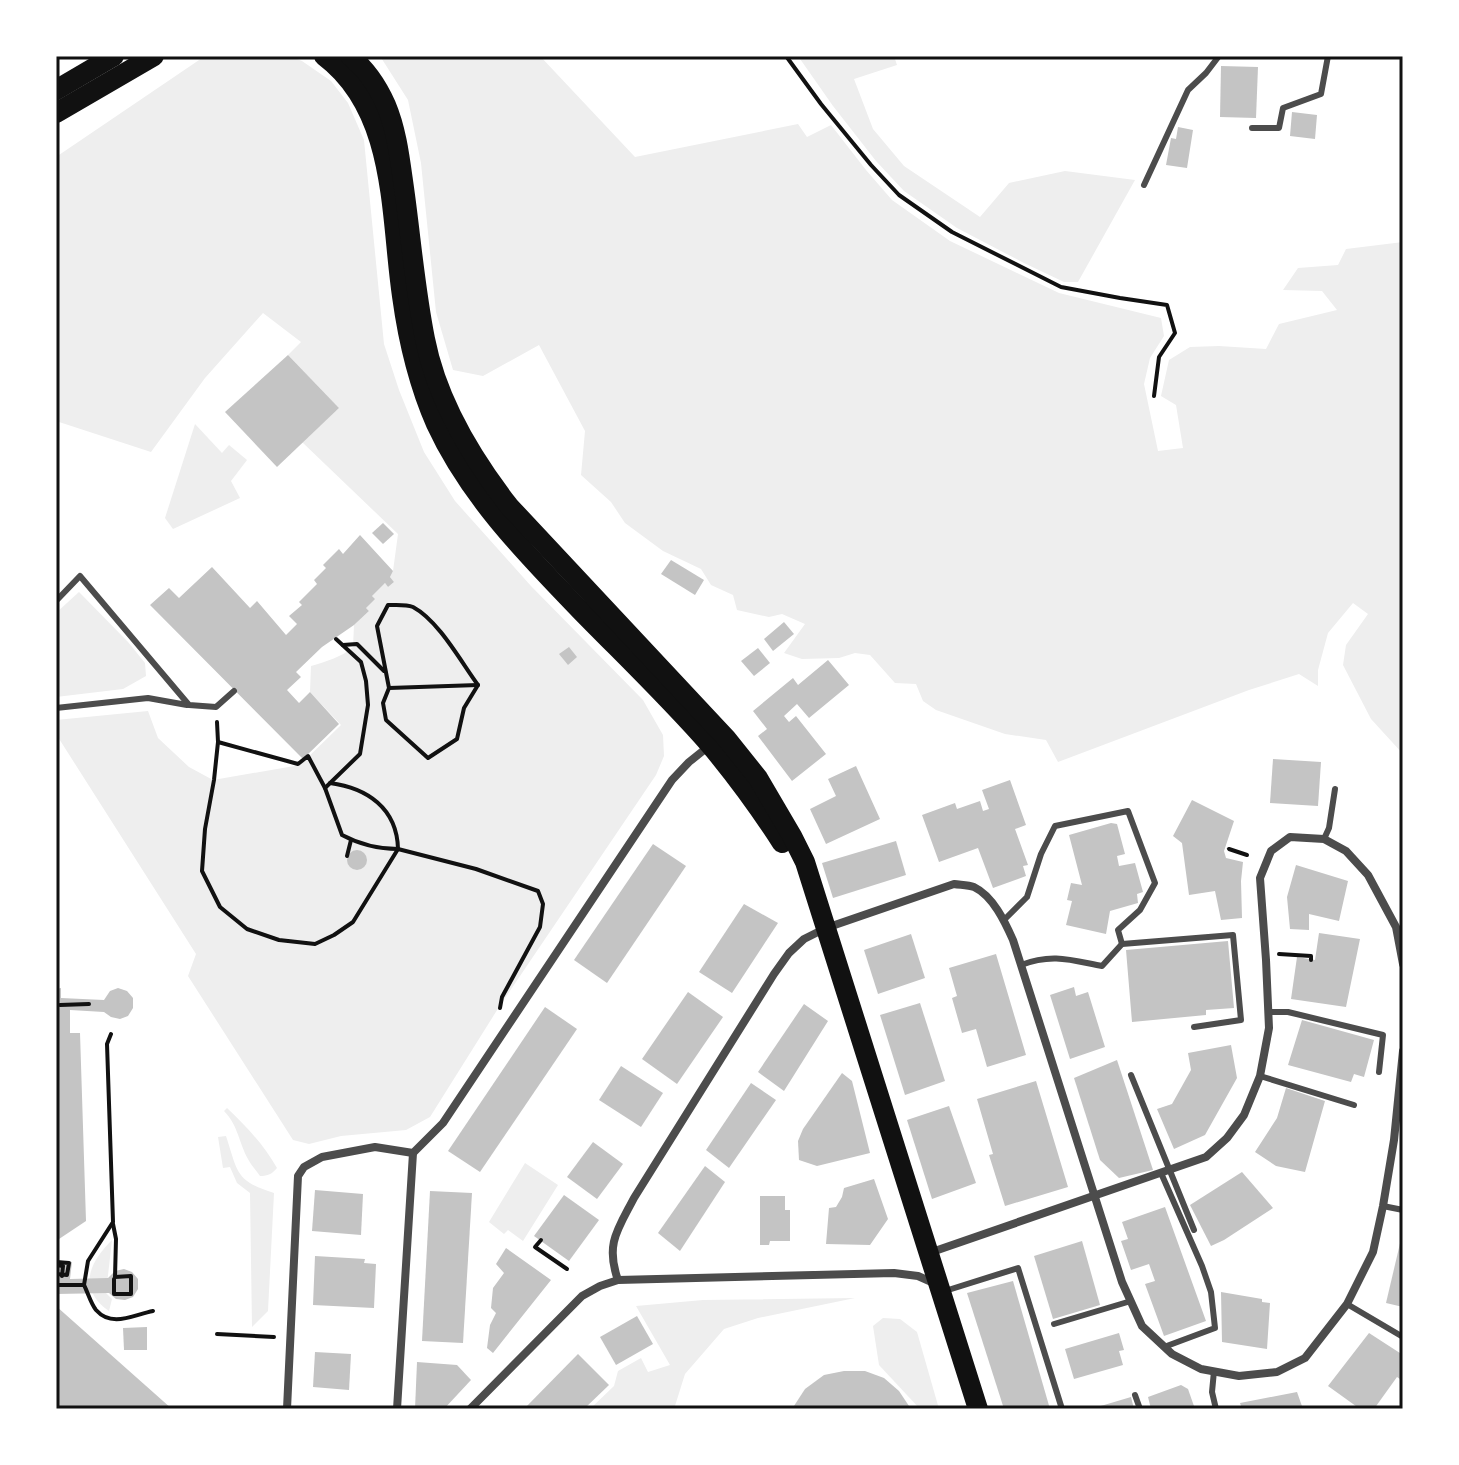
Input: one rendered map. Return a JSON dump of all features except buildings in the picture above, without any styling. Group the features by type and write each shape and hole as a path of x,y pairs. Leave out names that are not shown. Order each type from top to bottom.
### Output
{"main road":[{"path":"56,90 114,56"},
{"path":"56,113 154,56"},
{"path":"324,56 358,90 387,107 397,142 425,340 439,387 484,475 712,736 758,778 805,862 978,1409"},
{"path":"350,56 367,74 374,100"},
{"path":"712,736 783,845 826,928"}],"street":[{"path":"397,1409 413,1153 443,1123 672,780 712,736"},
{"path":"928,1253 1206,1157 1227,1138 1244,1115 1260,1076 1269,1028 1260,878 1271,851 1290,837 1324,839 1346,851 1368,875 1396,927 1403,964"},
{"path":"618,1280 611,1254 615,1235 634,1198 789,953 804,939 826,928 954,884 974,887 992,902 1013,940 1122,1282 1142,1326 1172,1354 1201,1369 1239,1376 1277,1372 1305,1358 1347,1304 1373,1252 1394,1140 1403,1051"},
{"path":"287,1409 298,1176 304,1167 322,1157 375,1147 413,1153"},
{"path":"470,1409 582,1296 618,1280 894,1273 918,1276 940,1289"}],"lane":[{"path":"1144,185 1188,90 1219,56"},
{"path":"1252,128 1279,128 1283,108 1321,94 1328,56"},
{"path":"56,601 80,576 189,705"},
{"path":"56,708 148,698 216,707 234,691"},
{"path":"1324,839 1329,828 1335,789"},
{"path":"1004,920 1027,897 1041,854 1055,826 1128,811 1155,883 1140,910 1118,930 1122,944"},
{"path":"1021,965 1038,958 1064,958 1102,966 1122,944 1233,935 1241,1020 1194,1027"},
{"path":"1268,1012 1288,1012 1383,1035 1379,1072"},
{"path":"1131,1075 1211,1292 1215,1328 1164,1347"},
{"path":"1260,1076 1354,1105"},
{"path":"1165,1172 1194,1230"},
{"path":"1383,1206 1403,1210"},
{"path":"940,1289 1018,1268 1062,1409"},
{"path":"1054,1324 1131,1301"},
{"path":"1347,1304 1403,1337"},
{"path":"1214,1371 1212,1392 1216,1409"},
{"path":"1135,1395 1140,1409"}],"path":[{"path":"786,56 821,104 899,195 952,232 1061,287 1167,305 1175,333 1159,357 1154,396"},
{"path":"388,605 411,605 425,617 452,646 478,685 464,708 457,739 428,758 386,720 383,703 389,688 377,626 388,605"},
{"path":"325,788 360,754 368,705 361,662 336,639"},
{"path":"342,645 357,644 385,672"},
{"path":"389,688 478,685"},
{"path":"216,707 218,742 202,871 220,907 247,929 279,940 315,944 334,935 353,922 398,849 398,838 391,821 371,797 351,786 330,783"},
{"path":"218,742 298,764 308,756 325,788 342,835 351,840 476,869 538,891 543,904 540,927 502,997 499,1007 505,1013"},
{"path":"347,856 351,840"},
{"path":"1229,849 1247,855"},
{"path":"1277,954 1311,956 1311,960"},
{"path":"60,1005 89,1004"},
{"path":"111,1034 107,1044 115,1277 131,1276 131,1294 114,1294 114,1279"},
{"path":"113,1222 88,1261 84,1285 95,1309 109,1319 123,1320 153,1311"},
{"path":"541,1240 535,1247 567,1269"},
{"path":"56,1263 69,1263 67,1275 56,1275"},
{"path":"56,1285 84,1285"},
{"path":"217,1334 274,1337"}],"shaded area":[{"path":"205,56 289,56 331,81 348,103 364,140 384,344 424,452 455,501 531,586 643,700 663,735 664,756 656,775 499,1007 430,1117 406,1130 341,1136 309,1144 293,1140 188,976 196,954 56,734 56,720 148,711 158,738 189,767 213,780 300,765 341,725 310,692 311,666 328,661 353,647 354,625 369,611 366,608 374,599 372,596 385,583 388,587 394,582 390,577 398,534 302,442 339,408 288,355 301,342 263,313 205,378 151,452 56,421 56,157"},
{"path":"380,56 540,56 635,157 798,124 807,137 831,125 892,200 950,241 1059,293 1161,318 1164,336 1150,358 1144,384 1158,451 1183,448 1176,405 1161,396 1169,360 1190,347 1266,349 1279,324 1337,310 1322,291 1283,290 1298,268 1338,265 1346,249 1403,242 1403,754 1371,719 1343,665 1346,645 1368,614 1353,603 1328,633 1318,670 1318,686 1299,674 1058,762 1046,740 1005,734 936,710 923,701 916,684 895,683 870,655 855,653 839,658 802,659 784,653 805,624 782,614 769,617 737,610 733,595 711,585 701,569 663,551 625,523 611,502 581,475 585,431 539,345 483,376 453,370 436,312 421,163 408,100"},
{"path":"798,56 894,56 897,65 854,79 873,129 904,166 980,217 1009,183 1065,171 1135,180 1078,282 1064,282 957,228 904,191 876,161"},
{"path":"195,424 222,453 229,445 247,460 231,481 240,498 173,529 165,518"},
{"path":"79,592 145,663 146,676 123,689 56,697 56,613"},
{"path":"227,1108 266,1151 277,1168 272,1173 260,1176 251,1163 224,1111"},
{"path":"226,1136 240,1174 252,1184 274,1193 268,1311 252,1327 250,1193 237,1183 230,1167 223,1168 218,1137"},
{"path":"525,1163 558,1185 523,1241 508,1230 504,1234 489,1222"},
{"path":"112,1240 106,1293 112,1299 109,1311 93,1294 90,1276 97,1258"},
{"path":"855,1298 758,1318 724,1329 685,1374 674,1409 590,1409 614,1386 618,1371 641,1358 648,1372 670,1365 636,1306 703,1300"},
{"path":"883,1318 900,1319 917,1332 939,1409 920,1409 879,1365 873,1326"}]}
